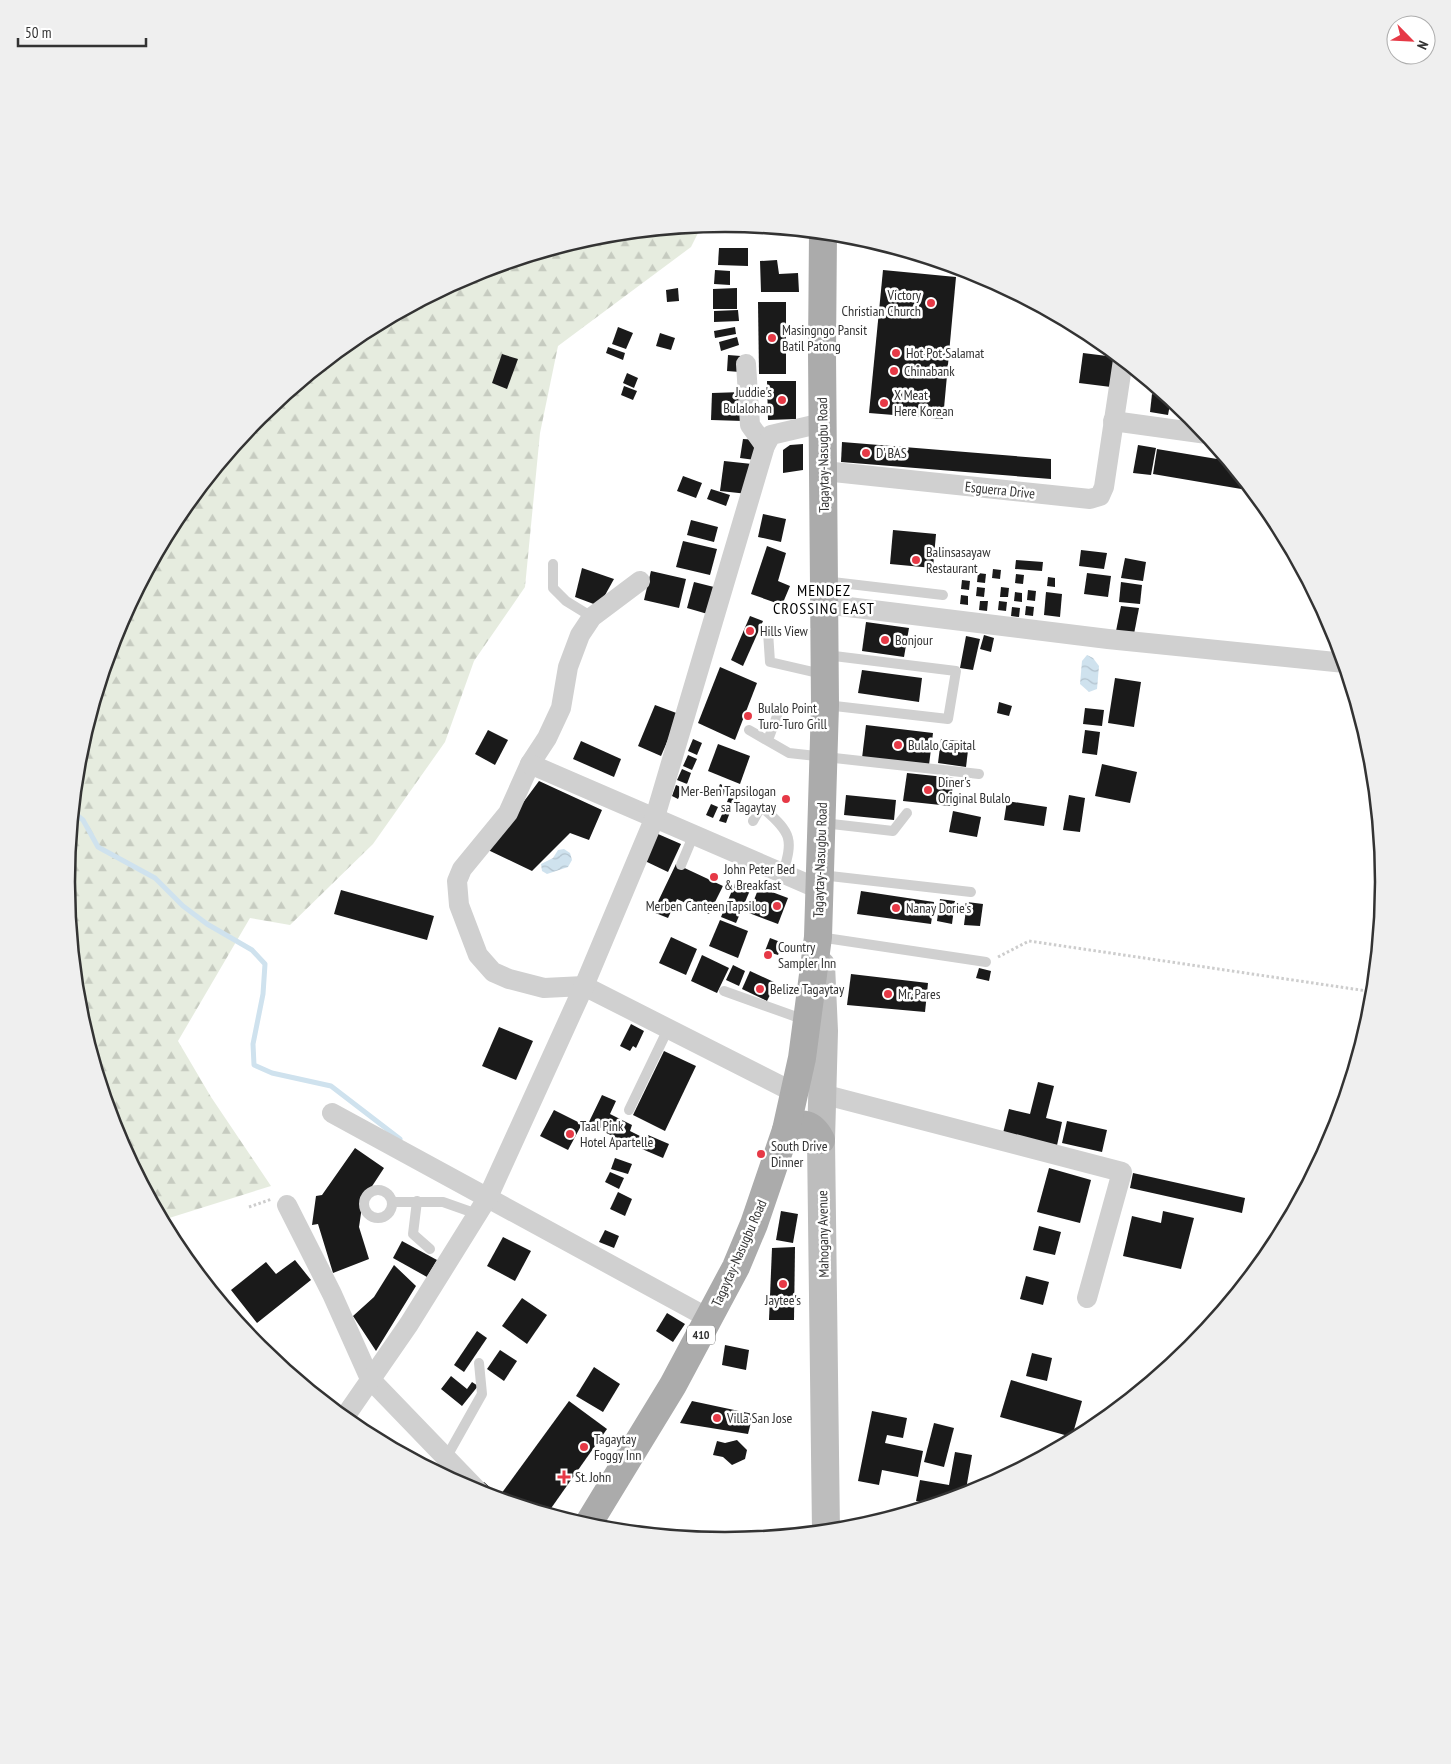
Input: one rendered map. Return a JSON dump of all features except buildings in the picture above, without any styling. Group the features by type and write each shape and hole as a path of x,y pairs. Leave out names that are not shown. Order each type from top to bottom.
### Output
{"main road":[{"name":"Tagaytay-Nasugbu Road","path":"592,1518 673,1385 710,1319 754,1224 786,1130 808,1094 808,1021 818,937 825,705 822,423 823,239"},
{"name":"Mahogany Avenue","path":"818,937 823,986 808,1094 821,1140 826,1524"},
{"path":"786,1130 803,1123 811,1126 821,1140"}],"street":[{"path":"746,364 750,425 765,446"},
{"name":"Esguerra Drive","path":"824,471 1090,499 1100,496 1104,487 1112,421 1122,367"},
{"path":"1112,421 1195,433"},
{"path":"348,1411 409,1324 488,1197 584,986 655,817 765,446 771,435 822,423"},
{"path":"640,581 592,617 580,635 568,668 561,708 547,738 530,764 508,813 462,869 457,881 459,905 478,955 493,972 509,979 544,988 584,986 668,1030 808,1094 1122,1172 1087,1298"},
{"path":"824,592 1108,639 1337,662"},
{"path":"530,764 783,873 820,882"},
{"path":"332,1113 710,1319"},
{"path":"287,1205 332,1294 370,1379 465,1477"}],"lane":[{"path":"553,564 553,588 566,601 592,617"},
{"path":"824,592 942,595"},
{"path":"768,632 770,662 956,670 948,719 825,705"},
{"path":"768,740 777,716"},
{"path":"749,730 790,754 824,756 979,774"},
{"path":"753,821 759,810 765,810 788,834 790,849 783,873"},
{"path":"821,823 894,831 907,812"},
{"path":"681,865 694,834"},
{"path":"820,882 971,892"},
{"path":"818,937 986,962"},
{"path":"724,990 808,1021"},
{"path":"629,1110 668,1030"},
{"path":"393,1202 443,1202 477,1214"},
{"path":"418,1202 413,1234 430,1249"},
{"path":"446,1458 482,1394 479,1362"}],"path":[{"path":"986,962 1029,941 1367,991"}],"green space":[{"path":"698,233 691,247 558,346 540,433 525,587 474,661 445,742 373,844 290,925 250,918 178,1041 211,1097 271,1186 169,1218 142,1170 125,1131 97,1050 87,1009 76,925 76,839 81,797 87,755 97,714 125,633 142,594 162,557 185,521 209,486 236,453 297,393 364,341 438,299 516,266 599,244 641,237"}],"water":[{"path":"1087,655 1093,658 1099,666 1097,689 1089,692 1080,684 1082,661"},
{"path":"564,849 570,853 572,860 568,867 547,874 542,871 541,864 553,858 558,850"}],"waterway":[{"path":"79,817 83,820 98,847 155,878 183,906 207,924 252,950 265,964 263,994 253,1044 254,1065 272,1073 331,1086 400,1139"}],"place":[{"name":"Victory Christian Church","path":"931,303"},
{"name":"Masingngo Pansit Batil Patong","path":"772,338"},
{"name":"Hot Pot Salamat","path":"896,353"},
{"name":"Chinabank","path":"894,371"},
{"name":"Juddie's Bulalohan","path":"782,400"},
{"name":"X Meat Here Korean","path":"884,403"},
{"name":"D' BAS","path":"866,453"},
{"name":"Balinsasayaw Restaurant","path":"916,560"},
{"name":"Hills View","path":"750,631"},
{"name":"Bonjour","path":"885,640"},
{"name":"Bulalo Point Turo-Turo Grill","path":"748,716"},
{"name":"Bulalo Capital","path":"898,745"},
{"name":"Diner's Original Bulalo","path":"928,790"},
{"name":"Mer-Ben Tapsilogan sa Tagaytay","path":"786,799"},
{"name":"John Peter Bed & Breakfast","path":"714,877"},
{"name":"Merben Canteen Tapsilog","path":"777,906"},
{"name":"Nanay Dorie's","path":"896,908"},
{"name":"Country Sampler Inn","path":"768,955"},
{"name":"Belize Tagaytay","path":"760,989"},
{"name":"Mr. Pares","path":"888,994"},
{"name":"Taal Pink Hotel Apartelle","path":"570,1134"},
{"name":"South Drive Dinner","path":"761,1154"},
{"name":"Jaytee's","path":"783,1284"},
{"name":"Villa San Jose","path":"717,1418"},
{"name":"Tagaytay Foggy Inn","path":"584,1447"},
{"name":"St. John","path":"564,1477"}],"district":[{"name":"MENDEZ CROSSING EAST","path":"824,599"}]}
